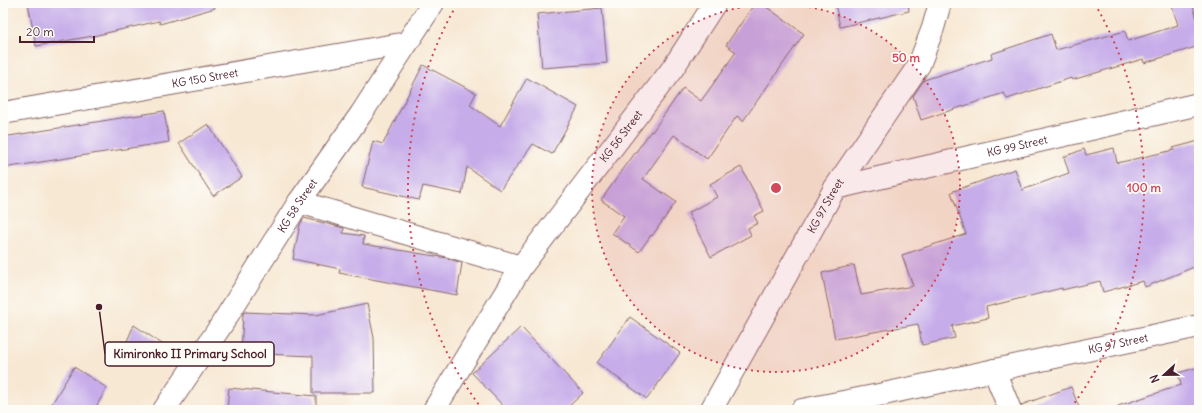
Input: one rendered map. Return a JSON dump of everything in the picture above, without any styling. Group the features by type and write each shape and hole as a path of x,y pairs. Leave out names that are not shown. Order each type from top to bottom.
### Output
{"street":[{"name":"KG 58 Street","path":"164,410 224,321 299,202 361,114 433,3"},
{"name":"KG 56 Street","path":"434,410 521,267 673,68 715,3"},
{"name":"KG 97 Street","path":"712,410 835,188 919,65 933,28 940,3"},
{"name":"KG 150 Street","path":"3,113 407,43"},
{"name":"KG 99 Street","path":"835,188 1199,104"},
{"path":"299,202 521,267"},
{"name":"KG 97 Street","path":"802,410 1199,326"},
{"path":"994,370 1010,410"}],"building":[{"path":"28,3 214,3 215,8 160,24 159,21 93,36 36,46"},
{"path":"755,3 761,3 804,34 743,121 737,116 707,159 674,135 643,179 676,202 639,252 612,233 624,216 601,200 683,88 701,101 736,52 726,45"},
{"path":"835,3 908,3 909,11 840,27"},
{"path":"1171,3 1192,3 1199,25 1199,46 1144,63 1143,59 1072,80 1071,78 1007,99 1004,93 921,120 913,96 924,80 992,58 991,54 1051,34 1056,50 1125,31 1128,41 1178,25"},
{"path":"602,8 607,63 542,68 537,14"},
{"path":"423,65 476,93 470,105 500,126 527,78 578,107 552,154 533,144 500,190 467,167 462,194 423,186 419,200 362,187 373,141 383,144"},
{"path":"164,111 169,142 3,168 3,137"},
{"path":"208,124 242,177 213,196 179,143"},
{"path":"1199,141 1199,265 1145,287 1143,281 1103,292 1100,281 1062,290 1062,288 986,307 988,318 952,326 955,338 922,345 918,324 835,339 822,273 854,265 861,295 913,286 902,255 966,234 951,192 1015,169 1022,190 1069,173 1064,157 1084,149 1086,155 1114,148 1117,163 1174,150 1173,148"},
{"path":"741,167 764,211 754,216 758,223 748,228 751,235 711,257 688,213 717,197 710,184"},
{"path":"304,218 344,228 343,233 364,236 363,244 447,258 462,263 457,295 339,273 340,269 293,259 300,225"},
{"path":"367,304 374,338 375,393 313,393 313,356 241,353 244,312 316,315"},
{"path":"630,317 680,353 647,399 597,363"},
{"path":"134,325 171,350 124,348"},
{"path":"521,327 583,393 565,410 507,410 472,373"},
{"path":"74,367 107,388 94,410 48,410"},
{"path":"1199,367 1199,410 1118,410 1118,406 1181,385 1178,373"},
{"path":"1071,387 1080,410 1022,410 1021,405"},
{"path":"229,388 316,396 316,410 227,410"}],"place":[{"name":"Kimironko II Primary School","path":"99,307"}]}
